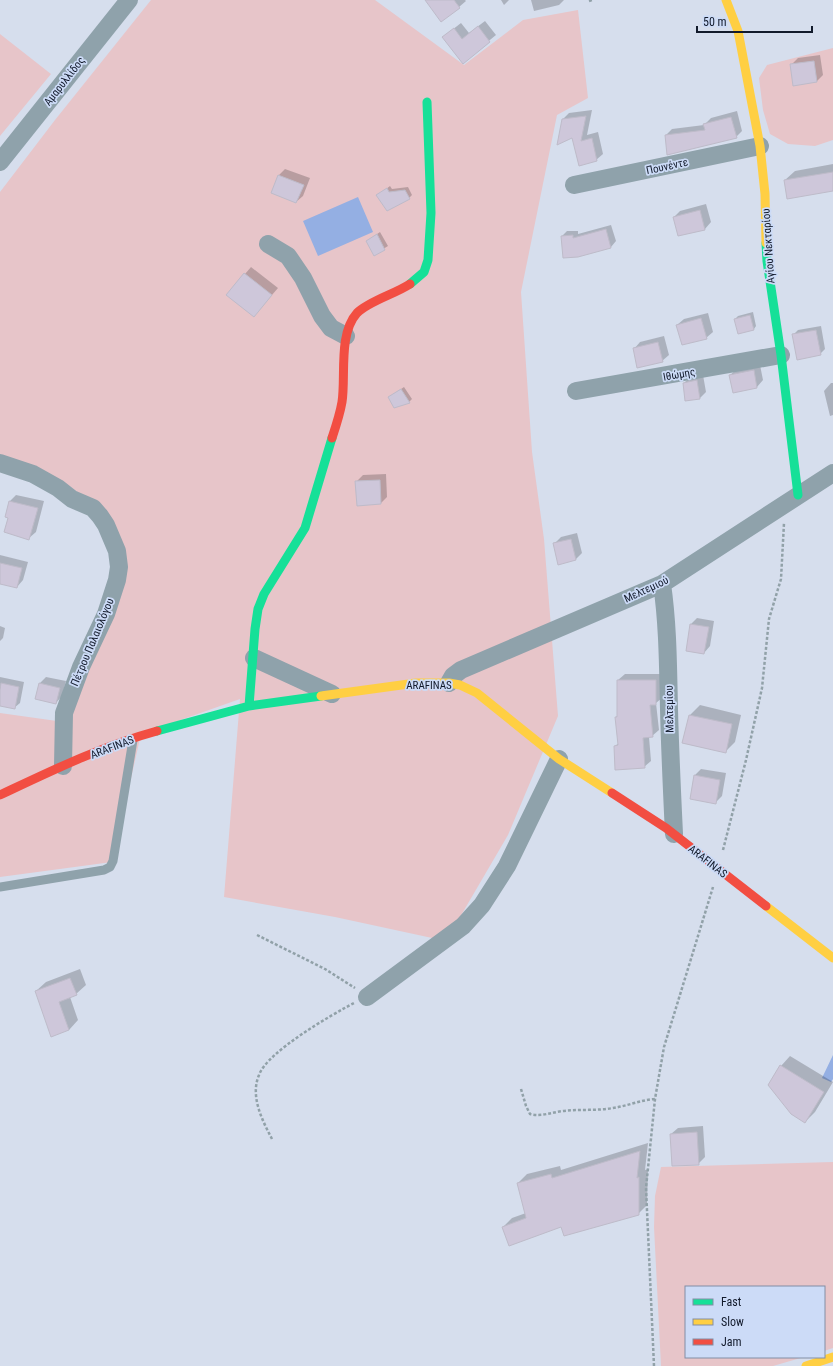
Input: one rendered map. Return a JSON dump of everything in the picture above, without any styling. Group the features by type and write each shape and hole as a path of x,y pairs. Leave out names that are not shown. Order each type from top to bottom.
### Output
{"street":[{"name":"Αμαρυλλίδος","path":"0,162 129,0"},
{"name":"Αγίου Νεκταρίου","path":"726,0 738,31 760,146 765,194 767,261 781,355 794,469 792,499"},
{"path":"249,706 254,658 255,628 258,609 264,594 305,528 342,402 344,349 349,325 356,314 363,308 405,287 417,279 424,272 428,260 432,213 426,102"},
{"name":"Πουνέντε","path":"574,186 760,146"},
{"path":"268,244 288,256 303,278 322,316 331,328 346,336"},
{"name":"Ιθώμης","path":"576,391 781,355"},
{"name":"Πέτρου Παλαιολόγου","path":"1,469 33,474 58,488 72,499 93,508 106,525 117,551 119,567 117,580 106,614 81,667 64,713 63,766"},
{"name":"Μελτεμιού","path":"449,683 453,676 461,670 662,584 833,473"},
{"name":"Μελτεμίου","path":"662,584 668,677 670,762 674,834"},
{"path":"254,658 332,694"},
{"name":"ARAFINAS","path":"0,794 63,766 134,738 249,706 416,683 449,683 460,685 477,693 559,759 674,834 833,958"},
{"path":"367,997 463,926 482,905 507,866 559,759"},
{"path":"806,1366 833,1358"}],"lane":[{"path":"0,887 104,870 110,867 113,861 134,738"}],"path":[{"path":"654,1366 646,1188 655,1099 664,1047 719,868 729,822 746,760 762,688 769,619 781,578 792,499"},
{"path":"257,935 325,969 367,997 341,1010 289,1043 268,1060 259,1074 256,1088 262,1120 272,1139"},
{"path":"521,1089 530,1114 538,1116 562,1111 615,1108 644,1100 655,1099"}],"shaded area":[{"path":"151,0 375,0 464,65 523,20 578,10 588,98 557,115 521,292 532,452 544,539 558,716 508,835 446,941 335,917 224,897 240,699 141,734 112,862 0,877 0,713 64,722 127,563 104,514 71,487 30,467 0,457 0,192 55,120"},
{"path":"0,34 51,74 0,136"},
{"path":"833,48 833,140 815,146 788,144 770,134 763,110 759,78 767,65"},
{"path":"833,1162 833,1348 825,1351 825,1286 685,1286 685,1358 801,1358 773,1366 661,1366 654,1227 655,1196 661,1167"}],"water":[{"path":"358,197 373,232 318,256 303,221"},
{"path":"833,1055 833,1079 831,1082 822,1078"}],"building":[{"path":"425,0 454,0 460,8 441,22"},
{"path":"478,26 490,42 463,64 442,37 454,28 462,39"},
{"path":"814,61 817,82 793,86 790,64"},
{"path":"586,116 581,141 592,138 597,161 579,166 572,138 557,145 562,119"},
{"path":"731,117 737,138 667,155 665,135 705,130 703,124"},
{"path":"833,172 833,191 787,199 784,180"},
{"path":"278,175 304,185 296,203 271,193"},
{"path":"387,188 389,192 405,190 410,199 387,211 376,195"},
{"path":"700,210 705,230 678,236 673,217"},
{"path":"606,229 611,248 578,257 563,258 561,236 573,235 573,238"},
{"path":"377,234 385,250 374,256 366,241"},
{"path":"244,273 272,295 254,317 226,295"},
{"path":"750,315 754,330 738,334 734,319"},
{"path":"701,318 707,339 682,345 676,325"},
{"path":"816,330 821,355 797,360 792,334"},
{"path":"658,342 663,362 637,368 633,348"},
{"path":"754,370 757,388 733,393 729,375"},
{"path":"697,380 700,399 685,401 683,383"},
{"path":"401,389 410,403 394,408 388,397"},
{"path":"380,480 381,504 357,506 355,481"},
{"path":"9,501 38,508 29,540 4,532 8,518 5,517"},
{"path":"571,539 576,560 558,565 553,543"},
{"path":"0,563 22,568 17,588 0,584"},
{"path":"690,624 709,627 704,654 686,651"},
{"path":"617,680 656,680 656,705 650,705 653,737 643,738 645,768 615,770 614,746 618,745 615,717 617,717"},
{"path":"1,683 19,687 15,709 0,706"},
{"path":"39,683 60,688 56,704 35,699"},
{"path":"689,715 732,724 726,753 682,743"},
{"path":"694,775 720,780 716,804 690,799"},
{"path":"70,978 77,995 59,1002 69,1030 51,1037 35,991"},
{"path":"780,1065 824,1092 805,1123 791,1114 768,1085"},
{"path":"697,1132 699,1165 672,1166 670,1134"},
{"path":"640,1151 637,1178 639,1177 639,1215 564,1236 561,1227 509,1246 502,1227 526,1218 517,1183 551,1174 552,1178"}],"traffic: fast":[{"path":"410,284 424,272 428,260 431,213 427,102"},
{"path":"766,243 767,261 781,355 798,495"},
{"path":"249,706 258,609 264,594 305,528 332,438"},
{"path":"157,731 249,706 321,696"}],"traffic: slow":[{"path":"726,0 738,31 760,146 765,194 766,243"},
{"path":"321,696 416,683 449,683 460,685 477,693 559,759 612,793"},
{"path":"766,906 833,958"},
{"path":"806,1366 833,1357"}],"traffic: jam":[{"path":"332,438 342,402 345,344 347,332 351,322 357,313 368,305 410,284"},
{"path":"0,795 58,768 116,744 157,731"},
{"path":"612,793 666,828 766,906"}]}
